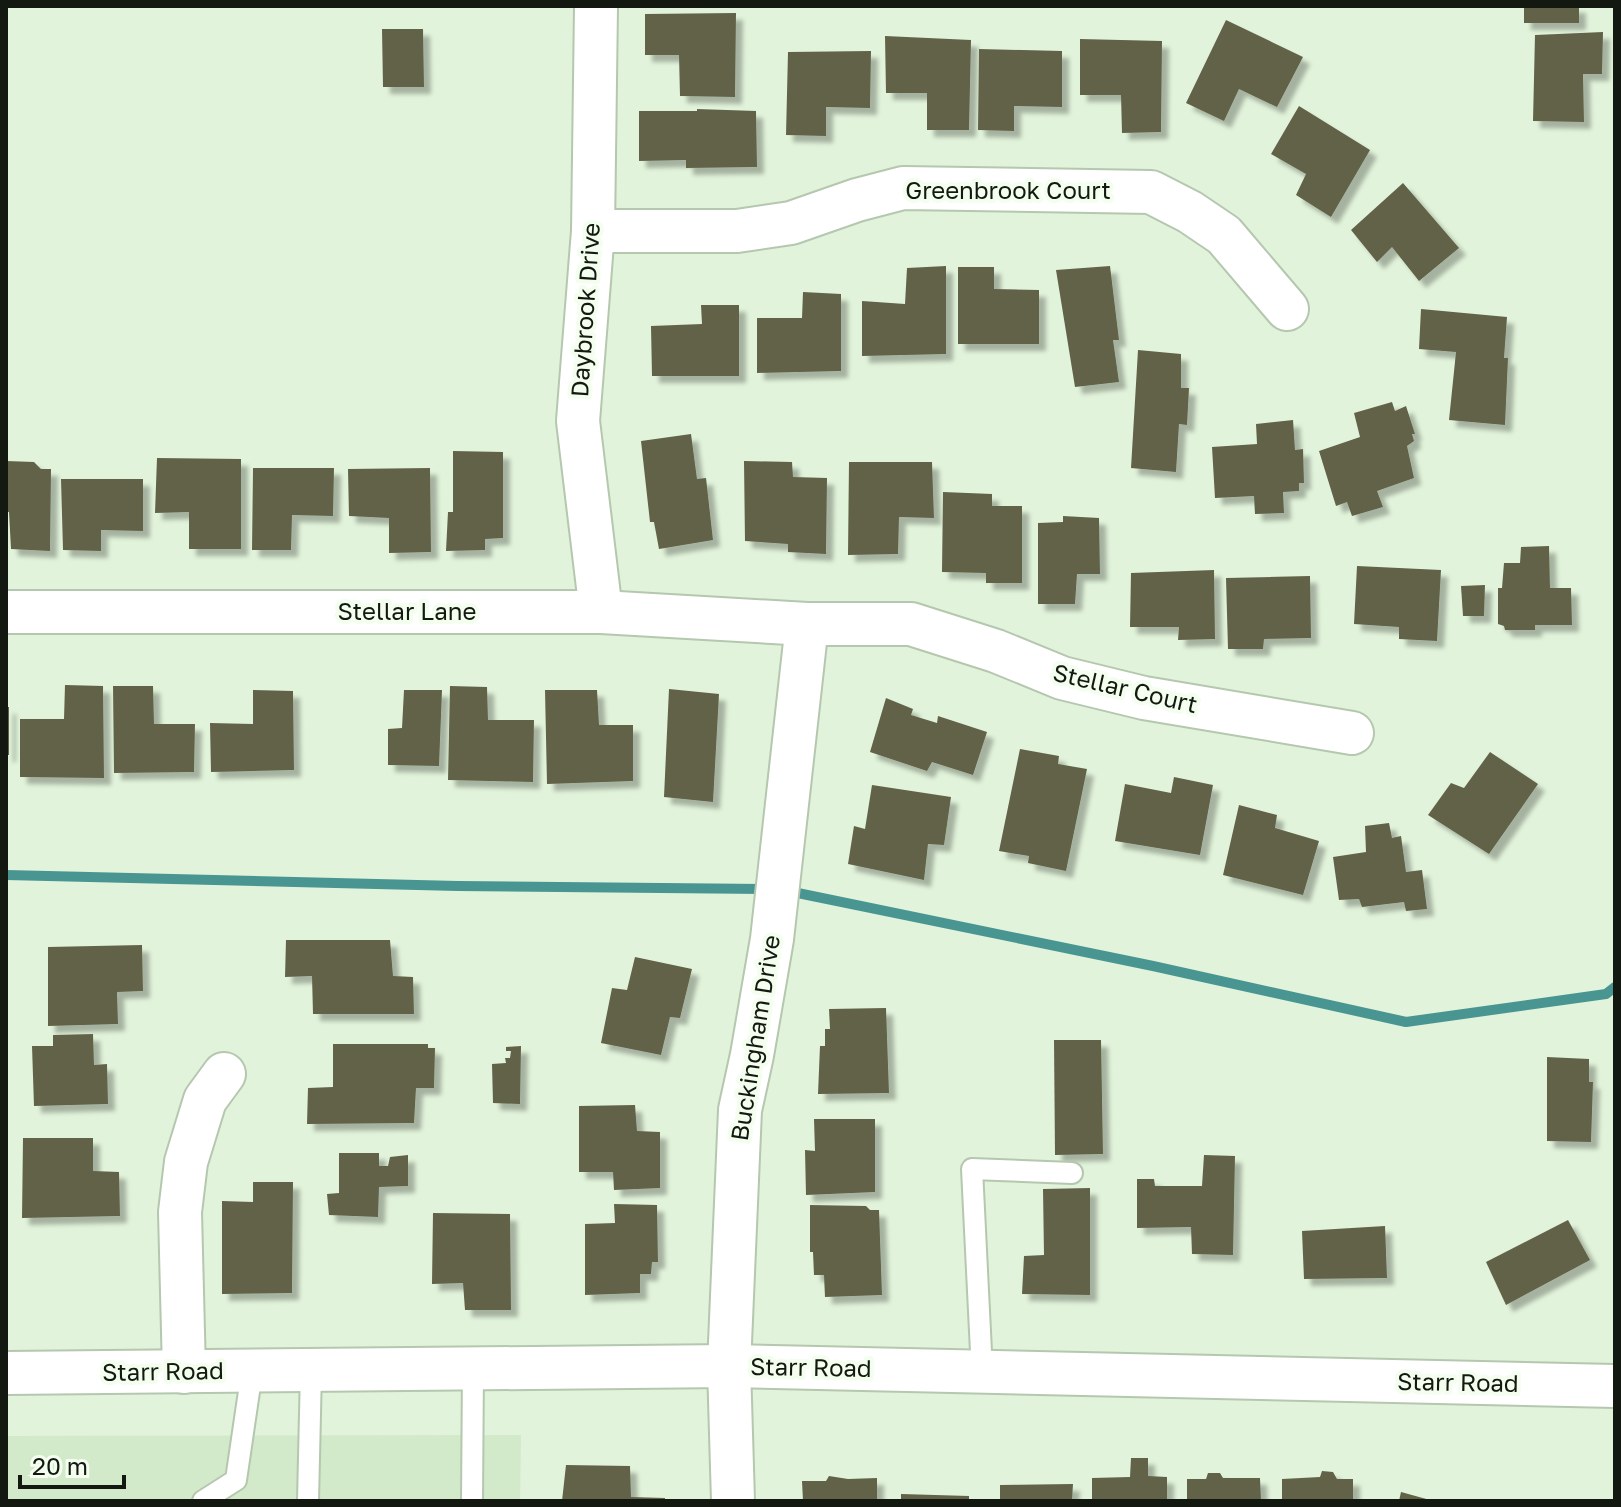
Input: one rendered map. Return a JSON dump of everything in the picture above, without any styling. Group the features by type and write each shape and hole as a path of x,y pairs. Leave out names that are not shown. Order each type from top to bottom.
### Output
{"street":[{"name":"Daybrook Drive","path":"596,6 593,231 578,421 601,612"},
{"name":"Greenbrook Court","path":"593,231 737,231 791,223 903,188 1151,192 1190,212 1224,235 1287,309"},
{"name":"Stellar Lane","path":"6,612 601,612 807,624"},
{"name":"Stellar Court","path":"807,624 911,624 996,651 1062,678 1144,698 1352,733"},
{"name":"Buckingham Drive","path":"733,1501 729,1366 740,1110 772,939 807,624"},
{"path":"184,1372 180,1212 186,1162 205,1100 224,1074"},
{"name":"Starr Road","path":"6,1373 729,1366 1615,1386"}],"lane":[{"path":"982,1372 972,1169 1072,1173"},
{"path":"472,1501 473,1367"},
{"path":"308,1501 311,1370"},
{"path":"203,1501 236,1480 252,1371"}],"shaded area":[{"path":"521,1435 520,1501 6,1501 6,1436"}],"building":[{"path":"1524,6 1579,6 1579,23 1524,23"},
{"path":"736,13 735,97 680,96 679,55 645,55 645,14"},
{"path":"1226,20 1303,57 1277,107 1239,89 1224,121 1186,103"},
{"path":"382,29 423,29 424,87 383,87"},
{"path":"1603,32 1602,74 1583,74 1584,122 1533,121 1535,35"},
{"path":"885,36 971,40 969,130 927,130 927,93 886,93"},
{"path":"1080,39 1162,41 1161,132 1122,133 1121,95 1080,95"},
{"path":"979,49 1062,51 1062,107 1014,106 1014,131 978,130"},
{"path":"871,51 870,108 826,107 826,136 786,135 788,52"},
{"path":"1299,106 1370,150 1331,217 1296,195 1306,174 1271,154"},
{"path":"639,111 756,111 757,167 686,168 686,160 639,161"},
{"path":"1403,183 1459,248 1419,281 1392,247 1377,262 1351,230"},
{"path":"946,266 946,354 862,356 862,301 905,304 907,268"},
{"path":"1110,266 1119,340 1113,340 1119,382 1075,387 1056,270"},
{"path":"958,267 994,267 994,289 1039,290 1039,344 958,344"},
{"path":"803,292 841,294 841,371 757,373 757,318 802,318"},
{"path":"701,305 739,305 739,376 652,376 651,326 702,324"},
{"path":"1421,309 1507,317 1505,425 1449,420 1456,352 1419,349"},
{"path":"1138,350 1181,354 1181,388 1189,388 1187,425 1179,424 1176,472 1131,468"},
{"path":"1392,402 1395,411 1406,406 1415,434 1412,434 1414,441 1407,446 1414,478 1377,491 1383,507 1352,516 1347,502 1336,506 1319,451 1360,437 1354,413"},
{"path":"1293,420 1295,450 1303,449 1304,483 1299,483 1299,491 1283,492 1284,513 1255,514 1254,496 1215,498 1212,447 1257,444 1256,424"},
{"path":"691,434 697,479 706,478 713,540 659,549 654,522 650,522 641,441"},
{"path":"453,451 503,452 503,538 485,539 485,550 446,551 448,512 453,512"},
{"path":"157,458 241,459 241,549 189,549 189,512 155,513"},
{"path":"6,461 34,462 41,469 51,469 50,551 11,549 9,512 6,512"},
{"path":"744,461 792,462 793,477 827,478 826,554 788,552 788,544 745,541"},
{"path":"849,462 932,462 934,518 899,517 898,554 848,555"},
{"path":"253,468 334,468 333,516 292,515 291,550 252,550"},
{"path":"430,468 431,552 389,553 389,518 349,516 348,469"},
{"path":"61,479 143,479 143,531 101,530 101,551 63,550"},
{"path":"943,492 992,494 992,506 1022,506 1022,583 986,583 986,573 942,572"},
{"path":"1063,516 1099,518 1100,574 1077,574 1075,604 1038,604 1038,523 1063,522"},
{"path":"1549,546 1550,588 1571,588 1572,625 1535,625 1535,630 1505,630 1498,624 1498,588 1502,588 1504,563 1520,563 1521,547"},
{"path":"1357,566 1441,570 1437,641 1399,639 1399,627 1354,624"},
{"path":"1214,570 1215,639 1178,640 1179,627 1130,627 1131,573"},
{"path":"1310,576 1311,638 1264,639 1263,649 1228,649 1226,578"},
{"path":"1485,585 1484,616 1463,616 1461,586"},
{"path":"65,685 103,686 104,778 20,777 20,719 64,719"},
{"path":"113,686 153,686 154,724 195,724 194,772 114,773"},
{"path":"450,686 487,687 488,720 534,720 533,782 448,780"},
{"path":"669,689 719,694 713,802 664,797"},
{"path":"253,690 293,691 294,770 211,772 210,723 253,724"},
{"path":"404,690 442,690 439,766 388,765 388,729 402,728"},
{"path":"545,690 597,690 599,725 633,725 633,781 547,784"},
{"path":"886,698 913,709 911,715 937,723 938,716 987,732 973,775 932,762 927,771 870,752"},
{"path":"6,707 9,707 9,755 6,755"},
{"path":"1020,749 1059,756 1058,764 1087,769 1066,871 1028,863 1029,856 999,851"},
{"path":"1490,752 1538,784 1489,854 1428,815 1451,783 1464,788"},
{"path":"1174,777 1213,785 1200,855 1115,841 1125,784 1171,793"},
{"path":"872,785 951,797 944,845 928,844 924,880 848,864 854,826 865,829"},
{"path":"1239,805 1277,815 1275,828 1319,841 1303,895 1223,875"},
{"path":"1389,823 1392,838 1401,836 1406,872 1422,870 1427,909 1406,911 1404,902 1362,907 1359,899 1339,900 1333,857 1366,852 1365,826"},
{"path":"286,940 390,940 393,976 413,977 414,1014 313,1014 312,976 285,977"},
{"path":"142,945 143,991 117,992 118,1024 48,1026 48,947"},
{"path":"635,957 692,969 680,1018 670,1017 661,1055 601,1043 612,988 627,990"},
{"path":"886,1008 889,1093 818,1094 820,1046 825,1046 825,1029 830,1029 829,1009"},
{"path":"93,1034 94,1065 107,1064 108,1104 34,1106 32,1046 53,1046 53,1035"},
{"path":"1054,1040 1101,1040 1103,1154 1055,1155"},
{"path":"333,1044 428,1044 428,1048 435,1048 434,1088 416,1088 414,1123 307,1124 308,1088 333,1087"},
{"path":"521,1046 520,1104 493,1103 492,1064 506,1063 505,1058 510,1058 511,1051 506,1051 506,1047"},
{"path":"1547,1057 1589,1059 1589,1082 1593,1082 1591,1142 1547,1141"},
{"path":"635,1105 637,1131 660,1132 660,1188 614,1190 613,1172 579,1172 579,1106"},
{"path":"814,1119 875,1119 875,1192 806,1195 805,1150 815,1151"},
{"path":"23,1138 93,1138 93,1171 119,1172 120,1216 22,1218"},
{"path":"339,1153 379,1153 379,1166 388,1166 390,1157 408,1155 408,1186 379,1187 378,1217 329,1215 327,1194 339,1193"},
{"path":"1204,1155 1235,1156 1233,1255 1192,1254 1191,1227 1137,1228 1137,1179 1154,1179 1155,1186 1202,1186"},
{"path":"253,1182 293,1182 292,1293 222,1294 222,1201 253,1202"},
{"path":"1090,1188 1090,1295 1022,1294 1024,1256 1044,1255 1043,1189"},
{"path":"614,1204 657,1205 658,1262 652,1262 651,1274 640,1274 640,1293 585,1295 585,1224 615,1223"},
{"path":"810,1205 866,1206 870,1210 879,1210 882,1295 825,1297 824,1275 814,1275 813,1252 810,1252"},
{"path":"433,1213 510,1214 511,1310 465,1310 463,1283 432,1284"},
{"path":"1568,1220 1590,1260 1506,1305 1486,1262"},
{"path":"1385,1226 1387,1278 1304,1279 1302,1231"},
{"path":"1131,1458 1148,1458 1148,1476 1167,1477 1167,1501 1092,1501 1092,1478 1130,1477"},
{"path":"566,1465 630,1466 631,1497 665,1498 665,1501 562,1501"},
{"path":"1322,1471 1333,1472 1337,1479 1353,1479 1353,1501 1282,1501 1282,1479 1320,1477"},
{"path":"1208,1473 1220,1473 1223,1478 1260,1478 1261,1501 1187,1501 1187,1479 1206,1479"},
{"path":"829,1476 877,1478 877,1501 803,1501 802,1481 826,1481"},
{"path":"1073,1484 1072,1501 1000,1501 1000,1485"},
{"path":"1401,1492 1430,1500 1430,1501 1399,1501"},
{"path":"901,1494 969,1496 969,1501 901,1501"}],"waterway":[{"path":"6,875 458,886 768,889"},
{"path":"788,891 1406,1022 1606,994 1615,987"}]}
